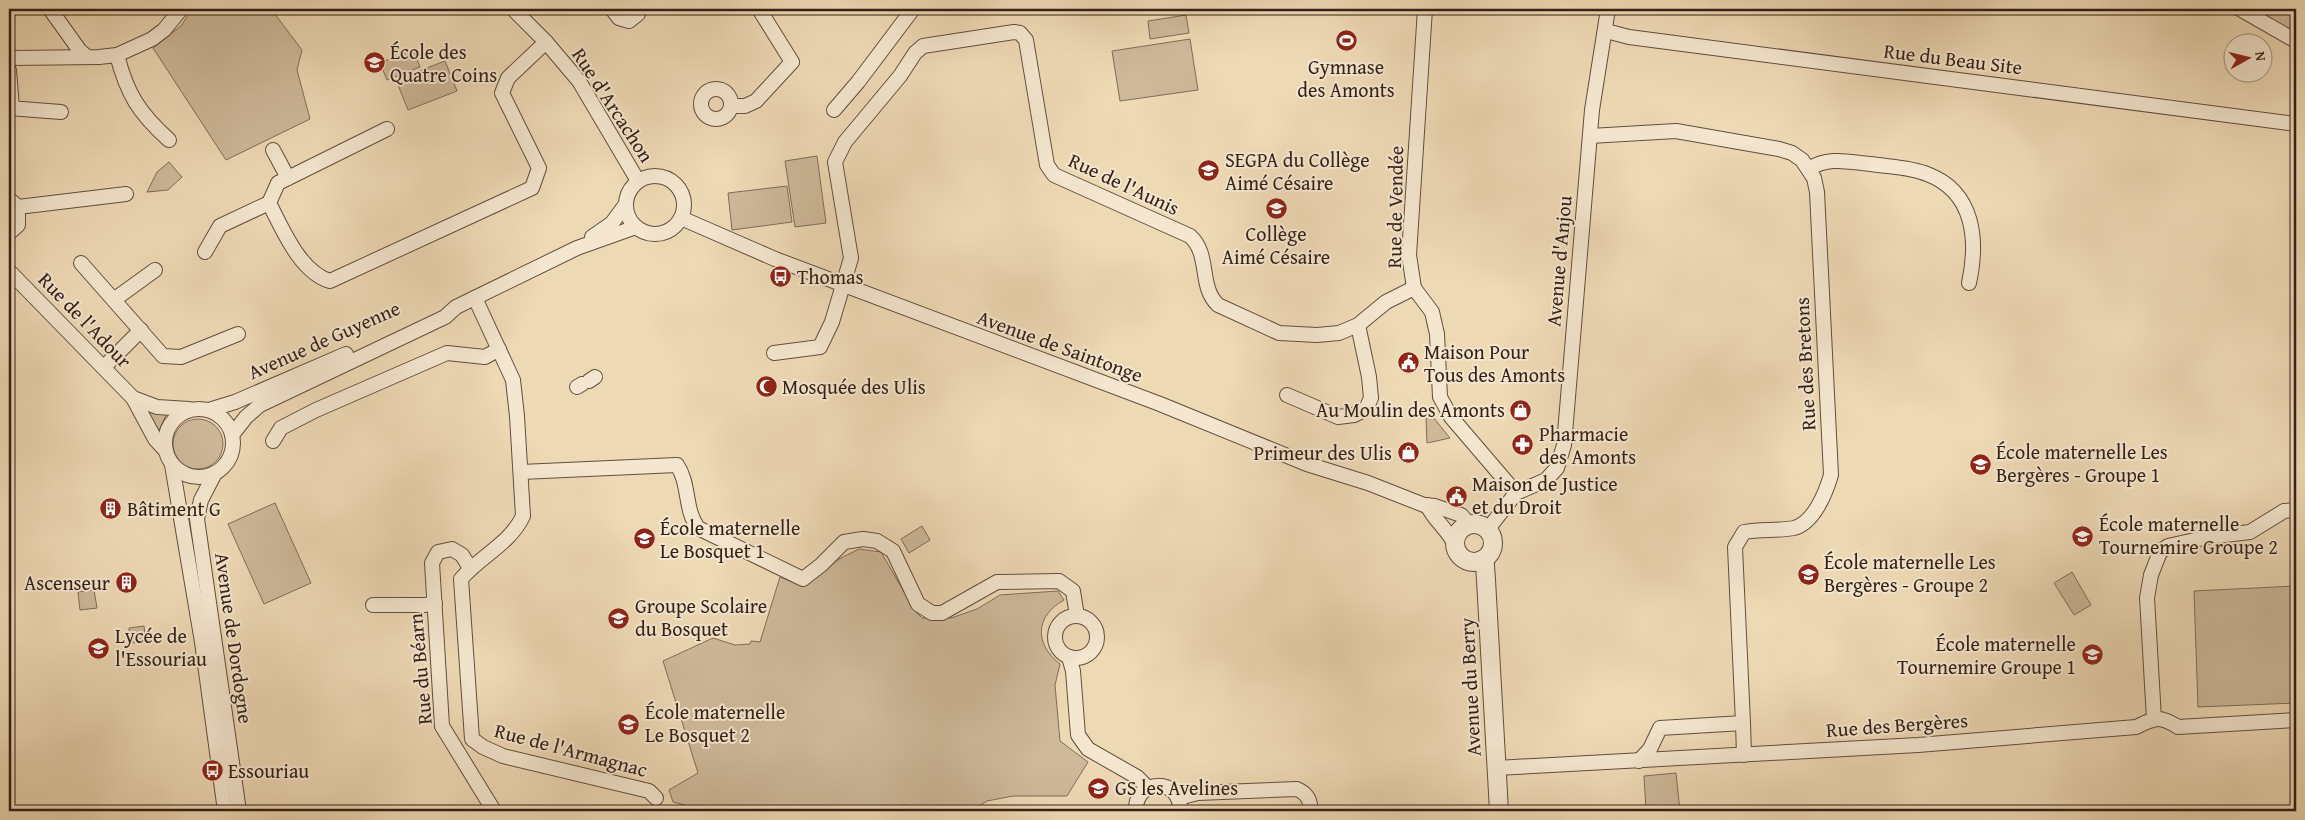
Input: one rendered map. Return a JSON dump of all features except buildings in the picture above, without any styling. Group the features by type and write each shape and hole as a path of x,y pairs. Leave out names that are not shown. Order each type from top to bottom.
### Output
{"street":[{"path":"50,9 80,51 86,56"},
{"path":"9,58 117,55 152,39 164,30 181,9"},
{"name":"Rue d'Arcachon","path":"513,9 546,42 579,81 638,181"},
{"path":"612,9 619,18 629,21 638,14 639,9"},
{"path":"730,106 745,106 756,101 792,62 759,9"},
{"path":"834,110 858,82 913,9"},
{"name":"Rue de Vendée","path":"1425,9 1410,255 1414,288 1432,312 1437,334 1440,397 1451,417 1516,493"},
{"name":"Avenue d'Anjou","path":"1488,529 1516,493 1546,480 1557,468 1564,445 1592,110 1608,9"},
{"path":"2240,9 2296,41"},
{"name":"Rue du Beau Site","path":"1606,31 1628,37 2296,124"},
{"name":"Rue de l'Aunis","path":"774,354 820,346 827,333 844,286 851,258 836,162 845,142 900,76 915,53 923,46 1005,33 1020,33 1026,40 1031,59 1047,165 1054,175 1190,236 1198,243 1202,253 1208,290 1212,300 1218,305 1279,333 1317,335 1339,333 1358,325 1386,302 1414,288"},
{"path":"269,204 292,249 319,278 330,281 532,188 539,168 502,93 508,78 546,42"},
{"path":"117,55 122,73 134,101 148,121 169,140"},
{"path":"9,70 11,108 61,112"},
{"path":"205,252 220,226 269,204 278,183 387,129"},
{"name":"Rue des Bretons","path":"1590,136 1676,131 1725,138 1792,153 1809,169 1817,192 1831,475 1826,490 1804,523 1796,528 1744,532 1735,548 1743,723"},
{"path":"273,150 288,178"},
{"path":"1809,169 1820,162 1834,160 1914,169 1943,182 1953,191 1964,206 1972,228 1974,258 1969,284"},
{"path":"654,176 663,177 677,186 684,202 681,218 676,226 660,234 652,234 636,227 630,220 626,204 632,187 638,181 654,176"},
{"path":"9,233 18,225 14,203 126,194"},
{"name":"Avenue de Guyenne","path":"577,248 612,224 626,204"},
{"name":"Avenue de Saintonge","path":"681,218 724,239 1160,404 1307,464 1461,515 1469,524"},
{"name":"Avenue de Guyenne","path":"232,435 246,416 260,405 445,317 456,307 577,248 636,227"},
{"path":"81,263 115,299 163,356 181,357 238,334"},
{"path":"115,299 155,270"},
{"name":"Rue de l'Adour","path":"9,271 134,398 155,439 166,451"},
{"path":"470,568 502,544 518,526 523,516 513,380 475,298"},
{"name":"Avenue de Guyenne","path":"209,410 235,402 358,349 441,308 456,307"},
{"path":"1287,395 1338,417 1354,415 1366,409 1371,398 1369,377 1358,325"},
{"path":"104,367 141,330"},
{"path":"273,441 281,428 316,410 447,353 485,357 499,349"},
{"name":"Rue de l'Adour","path":"134,398 157,407 190,409"},
{"path":"190,409 209,410 219,414 228,423 232,435 232,452 228,461 215,473 204,477 192,477 172,465 164,440 172,421 190,409"},
{"name":"Avenue de Dordogne","path":"172,465 200,624 225,811"},
{"path":"520,472 677,465 684,475 691,518 698,528 803,578 821,566 844,542 862,539 877,541 893,551 913,596 918,604 926,610 942,612 997,582 1060,581 1073,591 1077,616"},
{"name":"Avenue de Dordogne","path":"215,473 201,500 197,519 239,811"},
{"path":"1427,505 1432,515 1449,533 1456,549 1463,559 1469,562 1482,560 1487,557 1493,546 1493,540 1488,529 1479,524 1469,524 1458,531 1454,543"},
{"path":"2290,510 2250,532 2208,537 2168,546 2160,552 2151,575 2147,598 2154,719 2165,719 2178,727 2296,720"},
{"name":"Rue du Béarn","path":"470,568 462,555 452,549 438,552 432,563 442,726 494,811"},
{"name":"Avenue du Berry","path":"1482,560 1486,580 1498,811"},
{"name":"Rue de l'Armagnac","path":"470,568 461,579 472,740 503,756 649,791 656,798"},
{"path":"373,605 425,605 435,603"},
{"path":"1077,616 1089,621 1094,627 1096,641 1089,653 1076,658 1069,657 1058,649 1056,630 1064,620 1077,616"},
{"path":"1069,657 1073,671 1078,734 1082,743 1088,749 1137,778 1148,788"},
{"name":"Rue des Bergères","path":"1496,768 1918,745 2127,728 2136,727 2154,719"},
{"path":"1639,761 1650,749 1660,728 1743,723 1744,755"},
{"path":"1136,811 1138,799 1148,788 1155,786 1168,788 1179,804 1198,793 1297,789 1305,793 1309,799 1311,811"}],"shaded area":[{"path":"192,9 271,9 302,50 297,70 310,119 226,160 153,48 181,26"},
{"path":"2250,9 2296,9 2296,35"},
{"path":"1186,15 1189,33 1150,39 1148,21"},
{"path":"1190,39 1198,90 1120,101 1112,51"},
{"path":"413,50 420,67 387,80 380,63"},
{"path":"445,61 457,91 408,110 396,80"},
{"path":"817,156 826,223 795,227 785,161"},
{"path":"169,162 182,177 168,190 147,192 157,172"},
{"path":"787,186 792,222 732,230 728,193"},
{"path":"139,404 167,413 158,433"},
{"path":"1433,417 1450,438 1427,443 1426,418"},
{"path":"198,419 208,421 216,426 221,434 223,444 221,454 216,462 208,467 198,469 188,467 180,462 175,454 173,444 175,434 180,426 188,421"},
{"path":"275,503 311,583 264,604 228,524"},
{"path":"922,526 930,540 909,553 901,539"},
{"path":"859,549 881,552 915,611 922,618 951,618 977,609 1000,595 1058,591 1064,600 1047,614 1041,630 1042,639 1046,648 1060,664 1055,685 1060,741 1088,762 1067,796 1013,796 987,801 971,811 921,811 916,806 903,805 879,811 709,811 673,802 669,790 698,773 663,661 713,638 735,645 750,644 751,641 760,642 780,577 795,583 808,584 839,559"},
{"path":"2072,572 2091,605 2074,615 2054,583"},
{"path":"2296,586 2296,703 2198,707 2194,591"},
{"path":"94,590 97,608 80,610 78,592"},
{"path":"144,626 146,642 130,643 129,628"},
{"path":"1676,773 1680,811 1646,811 1644,776"}],"place":[{"name":"Gymnase des Amonts","path":"1346,41"},
{"name":"École des Quatre Coins","path":"374,63"},
{"name":"SEGPA du Collège Aimé Césaire","path":"1209,171"},
{"name":"Collège Aimé Césaire","path":"1276,208"},
{"name":"Thomas","path":"781,277"},
{"name":"Maison Pour Tous des Amonts","path":"1408,363"},
{"name":"Mosquée des Ulis","path":"766,387"},
{"name":"Au Moulin des Amonts","path":"1521,410"},
{"name":"Pharmacie des Amonts","path":"1523,445"},
{"name":"Primeur des Ulis","path":"1408,453"},
{"name":"École maternelle Les Bergères - Groupe 1","path":"1980,464"},
{"name":"Maison de Justice et du Droit","path":"1456,496"},
{"name":"Bâtiment G","path":"111,509"},
{"name":"École maternelle Tournemire Groupe 2","path":"2083,536"},
{"name":"École maternelle Le Bosquet 1","path":"644,539"},
{"name":"École maternelle Les Bergères - Groupe 2","path":"1808,574"},
{"name":"Ascenseur","path":"126,583"},
{"name":"Groupe Scolaire du Bosquet","path":"619,618"},
{"name":"Lycée de l'Essouriau","path":"99,648"},
{"name":"École maternelle Tournemire Groupe 1","path":"2092,655"},
{"name":"École maternelle Le Bosquet 2","path":"629,724"},
{"name":"Essouriau","path":"212,771"},
{"name":"GS les Avelines","path":"1099,788"}]}
